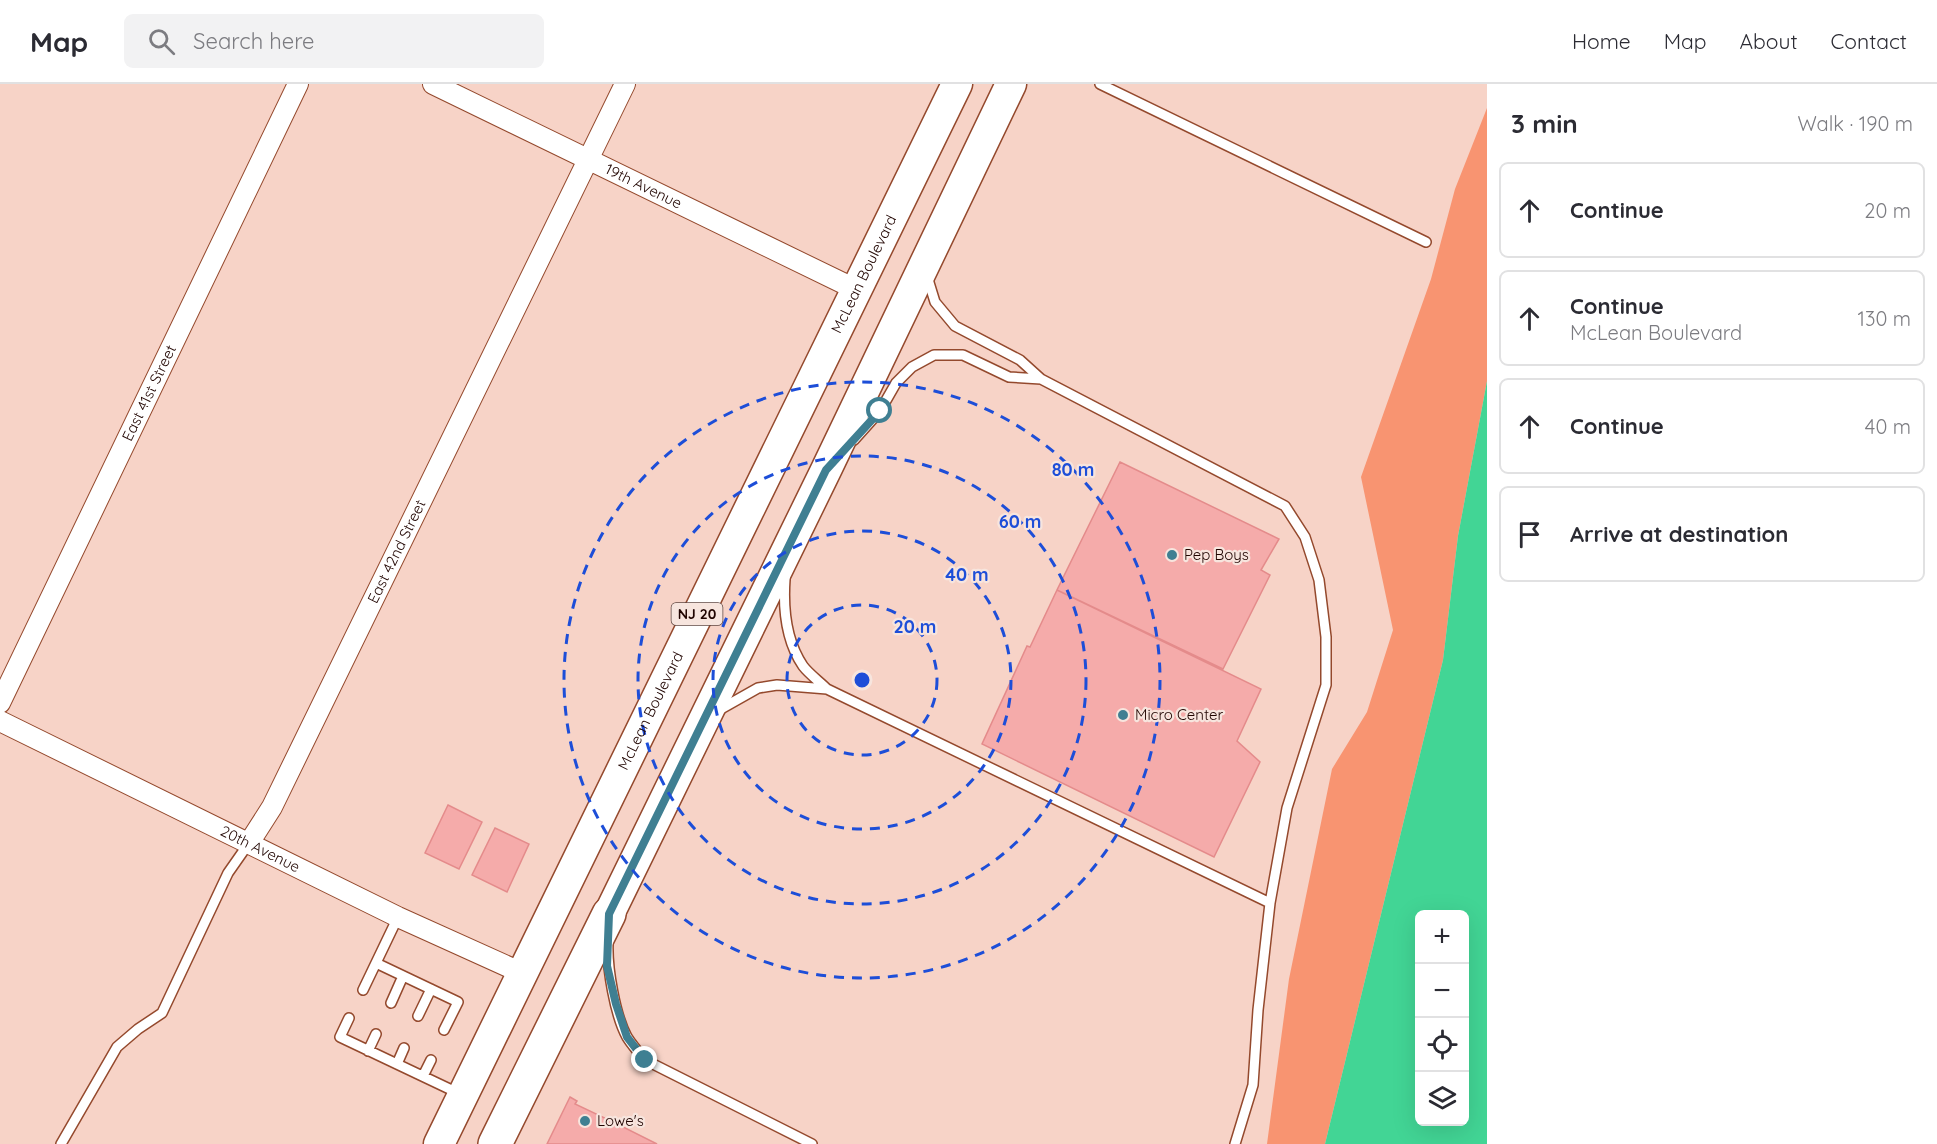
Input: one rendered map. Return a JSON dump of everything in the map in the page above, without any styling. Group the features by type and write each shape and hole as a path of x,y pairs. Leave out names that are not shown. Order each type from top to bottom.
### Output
{"highway":[{"path":"495,1144 609,914"}],"main road":[{"name":"McLean Boulevard","path":"439,1144 957,84"},
{"path":"609,914 1011,84"}],"street":[{"name":"East 41st Street","path":"0,703 298,84"},
{"name":"19th Avenue","path":"433,84 855,289"},
{"name":"East 42nd Street","path":"249,843 272,807 626,84"},
{"name":"20th Avenue","path":"0,721 398,917 522,973"}],"lane":[{"path":"1100,84 1426,242"},
{"path":"924,267 935,302 955,326 1020,360 1041,379 1285,506 1305,537 1319,580 1326,637 1326,685 1287,808 1270,903 1258,1010 1253,1085 1235,1144"},
{"path":"826,470 880,411 896,383 912,367 933,355 963,355 1009,377 1041,379"},
{"path":"787,550 785,621 803,666 827,689 1270,903"},
{"path":"704,719 758,688 777,685 827,689"},
{"name":"East 42nd Street","path":"61,1144 117,1047 138,1029 162,1014 228,873 249,843"},
{"path":"609,914 607,966 627,1037 645,1060 812,1144"},
{"path":"363,990 398,917"},
{"path":"376,963 458,1002 444,1030"},
{"path":"391,1003 403,976"},
{"path":"418,1016 431,989"},
{"path":"349,1018 340,1036 463,1095"},
{"path":"368,1051 376,1034"},
{"path":"397,1064 404,1048"},
{"path":"423,1076 431,1060"}],"shaded area":[{"path":"1487,108 1487,381 1458,536 1443,660 1325,1144 1267,1144 1289,979 1332,769 1367,712 1393,630 1361,477 1431,279 1455,189"},
{"path":"1487,381 1487,1144 1325,1144 1443,660 1458,536"}],"building":[{"name":"Pep Boys","path":"1120,462 1279,539 1261,570 1270,575 1223,669 1057,590"},
{"name":"Micro Center","path":"1057,590 1261,689 1237,741 1260,762 1214,857 982,744 1027,646 1030,647"},
{"path":"448,805 482,822 459,869 425,853"},
{"path":"495,828 529,844 507,892 472,875"},
{"name":"Lowe's","path":"570,1097 577,1101 575,1104 615,1123 616,1120 623,1123 621,1126 657,1144 547,1144"}],"place":[{"name":"Pep Boys","path":"1172,555"},
{"name":"Micro Center","path":"1123,715"},
{"name":"Lowe's","path":"585,1121"}],"route":[{"path":"645,1060 627,1037 616,1004 607,966 609,914 826,470 880,411"}]}
